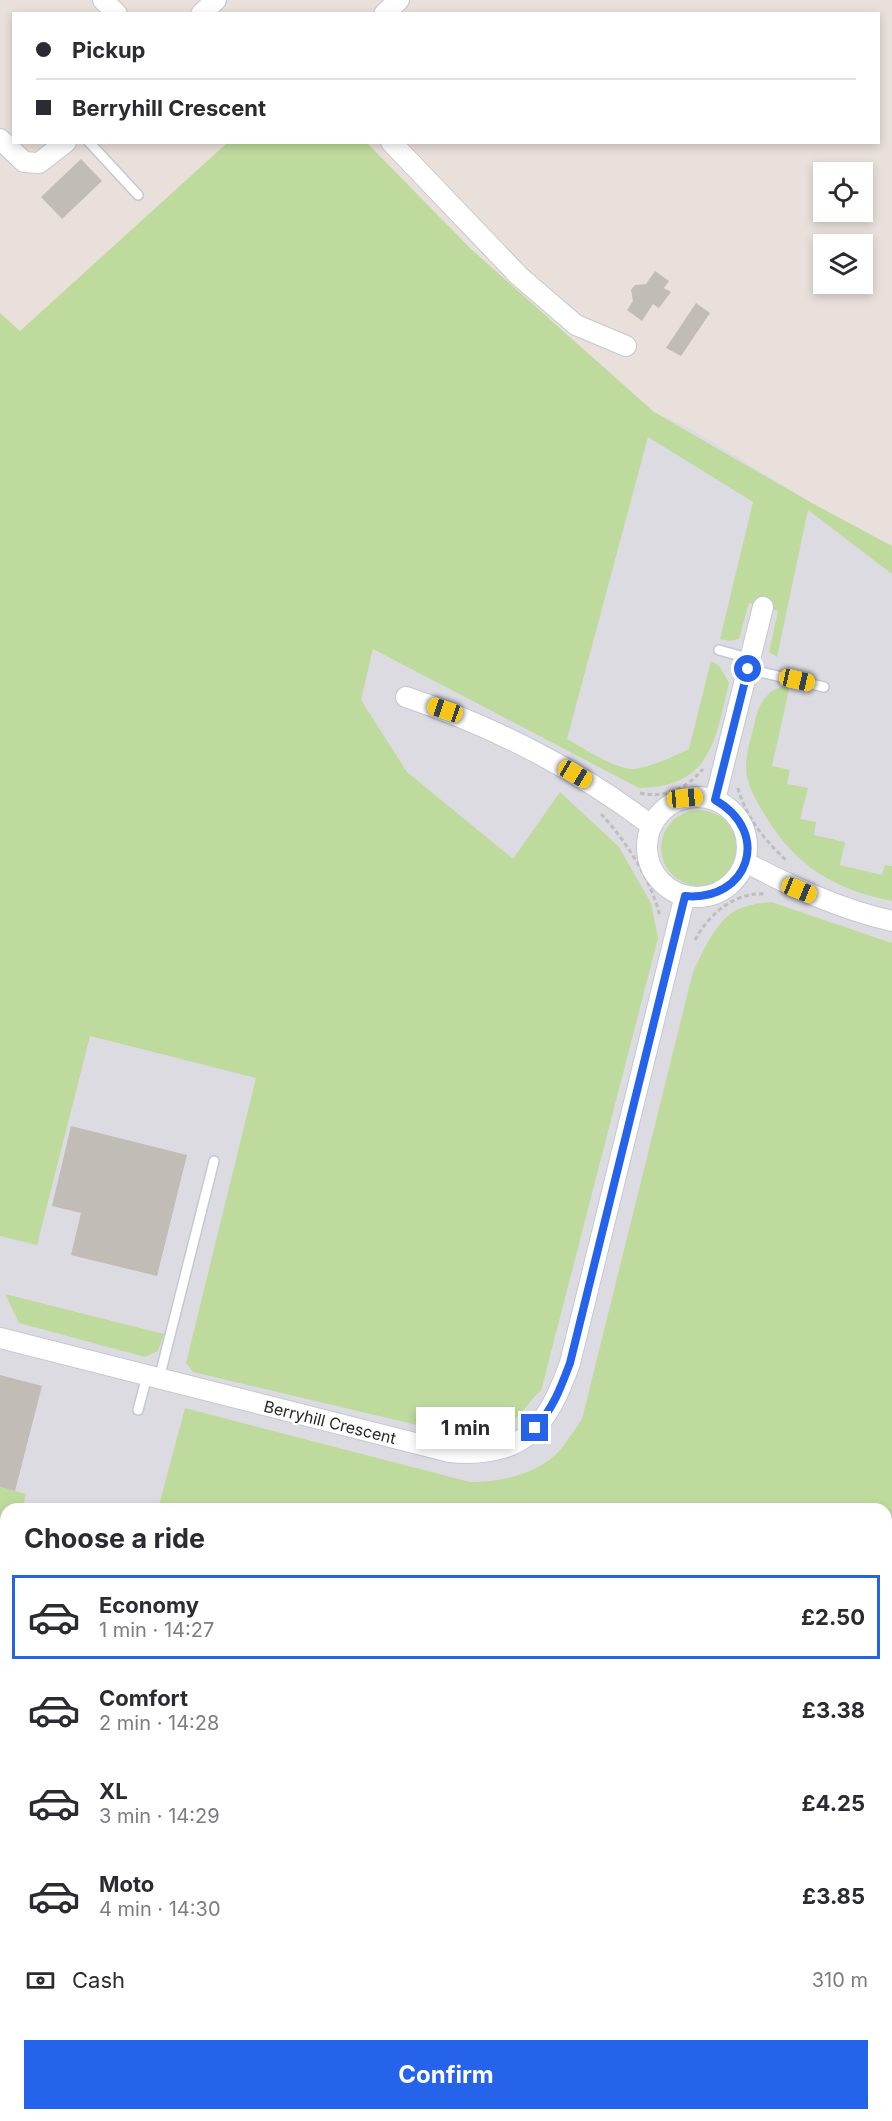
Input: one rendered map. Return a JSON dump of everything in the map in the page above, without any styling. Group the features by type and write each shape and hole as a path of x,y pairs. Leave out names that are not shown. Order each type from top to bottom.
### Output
{"street":[{"path":"103,0 115,12"},
{"path":"203,12 216,0"},
{"path":"386,12 399,0"},
{"path":"0,139 24,162 39,164 64,144"},
{"path":"394,144 519,276 576,325 626,346"},
{"path":"715,800 763,607"},
{"path":"406,697 455,714 544,756 624,805 652,826"},
{"path":"700,797 715,800 728,807 739,818 748,847 745,862 738,876 728,887 715,894 700,897 685,896 669,888 656,876 649,860 647,843 652,826 660,813 678,801 700,797"},
{"path":"745,862 799,890 840,907 892,921"},
{"name":"Berryhill Crescent","path":"0,1338 450,1452 470,1454 491,1452 527,1438 544,1419 558,1396 570,1363 685,896"}],"lane":[{"path":"91,144 138,195"},
{"path":"719,650 749,664 824,687"},
{"path":"138,1410 153,1378 214,1161"}],"path":[{"path":"633,792 647,795 669,793 690,783 706,765"},
{"path":"737,782 745,808 761,832 793,867"},
{"path":"598,811 617,830 626,844 658,906 661,925"},
{"path":"694,940 711,918 725,905 749,894 766,894"}],"shaded area":[{"path":"472,250 654,412 693,430 810,502 892,546 892,1503 0,1503 0,1013 267,1080"}],"green space":[{"path":"226,144 368,144 472,250 654,412 810,502 892,546 892,574 808,510 777,657 769,652 778,611 749,603 739,639 729,641 720,639 753,502 648,437 567,739 607,761 631,769 652,765 689,749 711,661 720,667 729,683 713,741 706,757 695,770 663,786 639,788 373,649 361,700 407,772 513,859 560,792 619,847 651,903 658,938 541,1391 514,1420 497,1430 481,1434 451,1433 193,1372 186,1363 256,1078 90,1036 37,1245 0,1236 0,313 20,331"},
{"path":"790,685 772,766 790,770 787,784 808,788 800,819 816,822 814,835 845,842 840,865 882,875 885,865 892,866 892,901 852,890 819,874 791,850 778,835 753,793 746,773 746,761 759,707 771,692"},
{"path":"699,810 713,813 726,821 734,834 737,848 734,862 726,875 713,883 699,886 685,883 672,875 664,862 661,848 664,834 672,821 685,813"},
{"path":"771,902 892,943 892,1503 160,1503 185,1408 470,1482 519,1475 541,1465 560,1450 582,1419 693,972 710,938 722,922 735,911"},
{"path":"5,1294 164,1334 158,1351 145,1357 19,1323"},
{"path":"0,1487 26,1494 24,1503 0,1503"}],"building":[{"path":"81,159 102,181 62,219 41,197"},
{"path":"655,271 669,281 664,288 671,292 659,308 653,304 642,321 627,310 633,301 631,290 635,285 646,284"},
{"path":"696,303 710,313 681,356 666,348"},
{"path":"71,1126 187,1155 157,1276 71,1255 81,1213 52,1206"},
{"path":"0,1375 42,1386 15,1491 0,1487"}],"route":[{"path":"535,1428 544,1419 558,1396 570,1363 685,896 700,897 715,894 728,887 738,876 745,862 748,847 739,818 728,807 715,800 748,669"}]}
